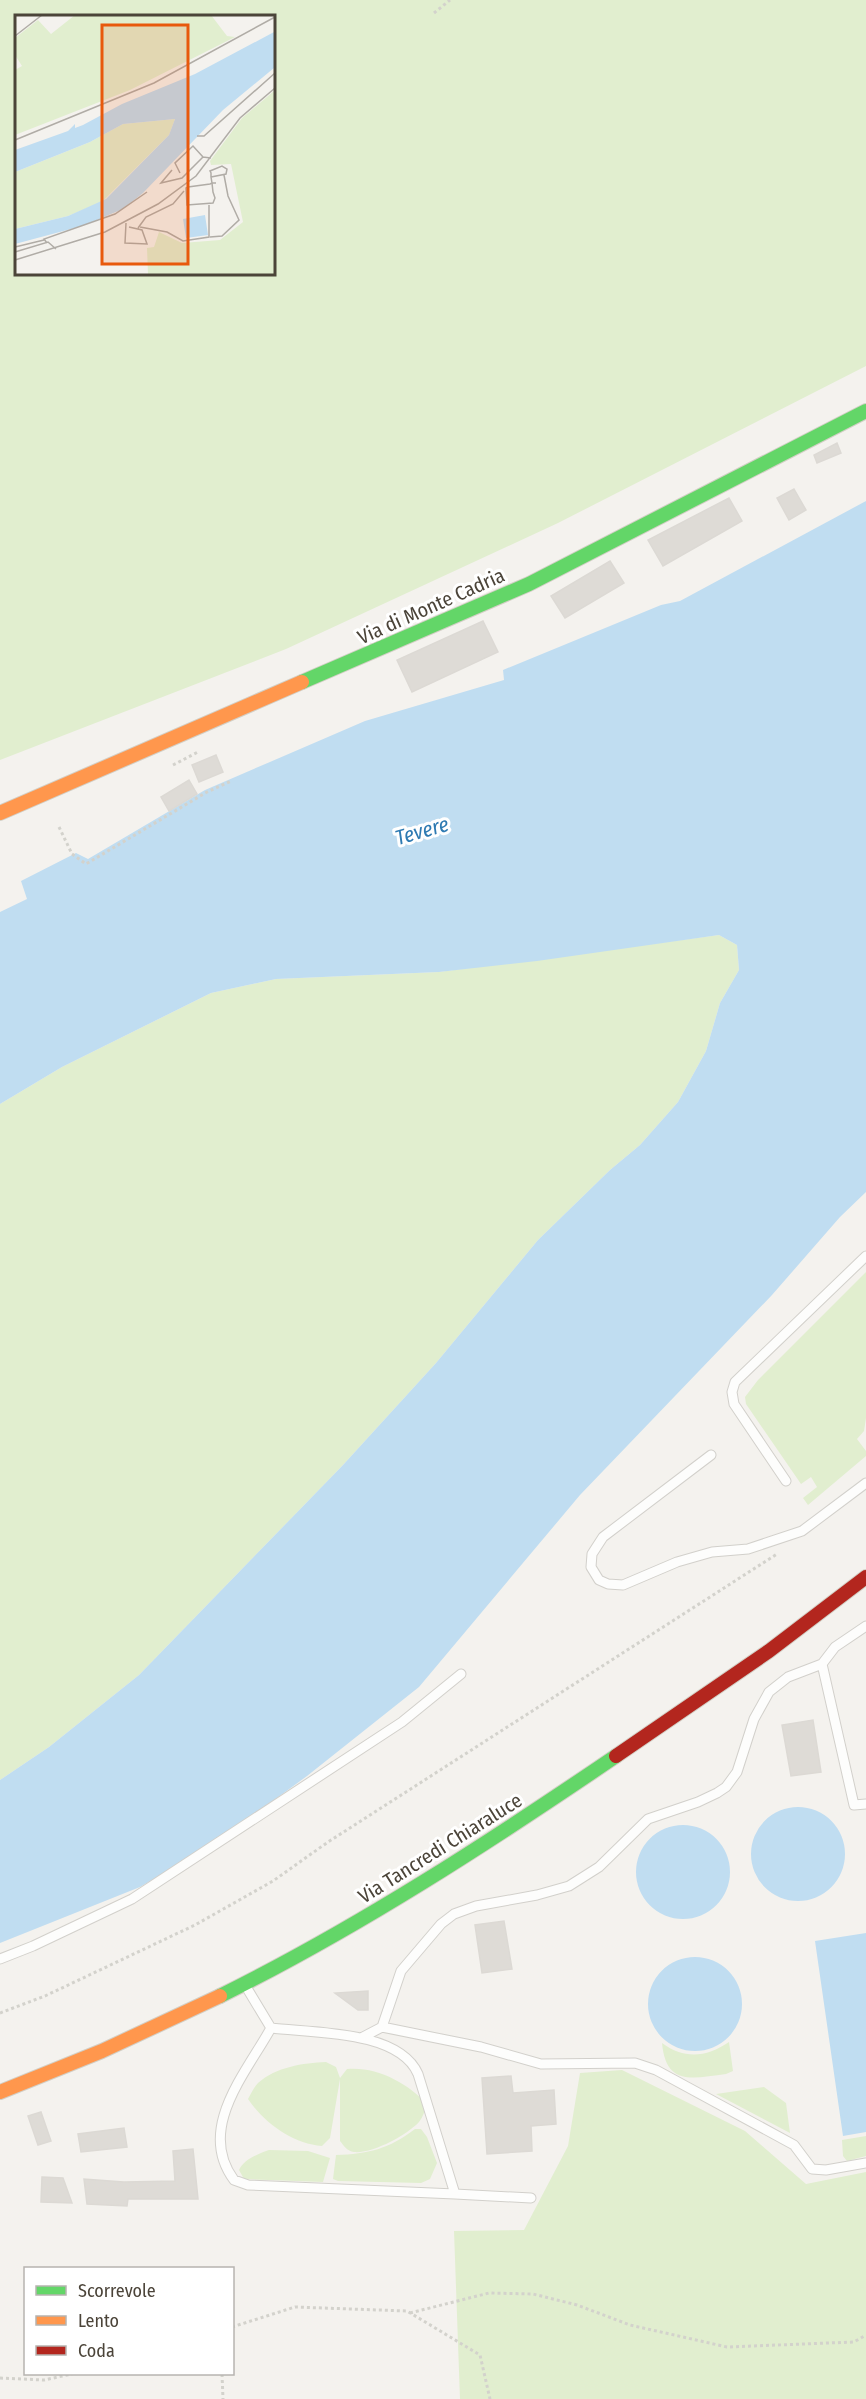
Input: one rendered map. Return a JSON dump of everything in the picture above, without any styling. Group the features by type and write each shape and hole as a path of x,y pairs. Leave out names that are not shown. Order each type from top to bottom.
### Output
{"street":[{"name":"Via di Monte Cadria","path":"0,813 529,584 866,411"},
{"name":"Via Tancredi Chiaraluce","path":"0,2092 118,2044 245,1985 393,1902 478,1848 718,1687 866,1577"}],"lane":[{"path":"786,1481 734,1404 732,1392 735,1382 866,1256"},
{"path":"711,1455 603,1536 591,1554 591,1567 599,1580 608,1584 623,1585 677,1562 712,1552 748,1549 782,1539 802,1531 866,1483"},
{"path":"382,2027 401,1971 441,1924 454,1914 476,1906 569,1886 599,1867 648,1819 717,1793 737,1772 754,1719 769,1692 789,1677 822,1664 835,1647 866,1626"},
{"path":"822,1664 854,1805 866,1804"},
{"path":"0,1959 33,1946 132,1899 402,1722 460,1674"},
{"path":"245,1985 271,2028"},
{"path":"361,2038 382,2027 481,2047 541,2064 635,2063 656,2070 794,2145 812,2169 826,2170 866,2163"},
{"path":"271,2028 361,2038 403,2054 416,2067 455,2194"},
{"path":"271,2028 228,2103 220,2127 223,2158 234,2180 248,2185 531,2198"}],"path":[{"path":"434,13 450,0"},
{"path":"173,765 203,749"},
{"path":"59,826 72,854 87,864 207,792 231,781"},
{"path":"0,2013 45,1996 195,1925 273,1881 337,1836 780,1552"},
{"path":"410,2313 489,2293 533,2294 577,2305 630,2325 727,2347 854,2342 866,2335"},
{"path":"234,2326 294,2307 407,2311 480,2355 490,2399"},
{"path":"0,2378 44,2380 64,2375"},
{"path":"222,2375 223,2399"}],"green space":[{"path":"0,0 866,0 866,366 558,523 286,649 0,760"},
{"path":"719,935 737,945 739,970 720,1003 706,1051 678,1102 640,1145 610,1170 538,1240 436,1363 343,1465 139,1675 49,1747 0,1780 0,1104 62,1067 211,993 276,979 439,972"},
{"path":"866,1272 866,1418 864,1431 857,1439 866,1451 866,1456 808,1505 803,1498 817,1487 811,1477 801,1484 746,1404 745,1397 758,1380"},
{"path":"729,2042 733,2071 692,2078 675,2073 669,2067 662,2043 679,2052 696,2054 712,2051"},
{"path":"326,2062 336,2067 340,2078 347,2069 369,2070 391,2077 411,2089 427,2104 424,2113 413,2127 389,2143 370,2150 354,2152 340,2141 340,2079 330,2138 322,2146 300,2141 280,2131 262,2116 248,2099 258,2083 273,2073 299,2065"},
{"path":"622,2070 745,2131 806,2184 866,2172 866,2399 460,2399 454,2231 524,2230 568,2146 580,2073"},
{"path":"764,2087 786,2103 790,2133 716,2094"},
{"path":"415,2129 421,2129 427,2137 437,2163 430,2179 421,2183 333,2179 336,2155 378,2149"},
{"path":"866,2136 866,2156 847,2161 843,2156 842,2140"},
{"path":"269,2150 308,2151 330,2158 323,2182 244,2179 239,2170 241,2166 252,2157"}],"water":[{"name":"Tevere","path":"866,501 866,1192 840,1217 772,1295 580,1495 419,1687 307,1776 218,1841 140,1887 0,1943 0,1780 49,1747 139,1675 343,1465 436,1363 538,1240 610,1170 640,1145 678,1102 706,1051 720,1003 739,970 737,945 719,935 537,961 439,972 276,979 211,993 62,1067 0,1104 0,912 27,899 21,881 76,853 88,859 205,790 365,721 504,680 503,670 661,605 680,601"},
{"path":"798,1807 816,1811 831,1821 841,1836 845,1854 841,1872 831,1887 816,1897 798,1901 780,1897 765,1887 755,1872 751,1854 755,1836 765,1821 780,1811"},
{"path":"683,1825 701,1829 716,1839 726,1854 730,1872 726,1890 716,1905 701,1915 683,1919 665,1915 650,1905 640,1890 636,1872 640,1854 650,1839 665,1829"},
{"path":"866,1933 866,2132 843,2136 815,1941"},
{"path":"695,1957 713,1961 728,1971 738,1986 742,2004 738,2022 728,2037 713,2047 695,2051 677,2047 662,2037 652,2022 648,2004 652,1986 662,1971 677,1961"}],"building":[{"path":"837,443 841,453 817,463 814,455"},
{"path":"794,489 806,510 789,520 777,498"},
{"path":"729,498 742,521 663,566 648,540"},
{"path":"610,561 624,583 565,618 551,596"},
{"path":"483,621 498,652 412,692 397,660"},
{"path":"216,755 223,772 199,782 192,765"},
{"path":"189,780 197,794 169,811 161,797"},
{"path":"813,1720 821,1772 791,1776 782,1725"},
{"path":"504,1921 512,1969 482,1973 475,1925"},
{"path":"368,1991 368,2010 358,2010 335,1993"},
{"path":"511,2076 513,2093 554,2090 556,2124 531,2126 532,2151 487,2154 482,2078"},
{"path":"41,2112 51,2141 38,2145 28,2116"},
{"path":"124,2128 127,2147 81,2152 78,2134"},
{"path":"193,2149 198,2199 128,2199 127,2206 87,2204 84,2179 124,2182 175,2181 173,2151"},
{"path":"42,2177 63,2178 72,2203 41,2202"}],"traffic: fast":[{"path":"302,682 529,584 866,411"},
{"path":"220,1996 373,1913 616,1756"}],"traffic: slow":[{"path":"0,813 302,682"},
{"path":"0,2092 102,2051 220,1996"}],"traffic: jam":[{"path":"616,1756 769,1651 866,1577"}]}
